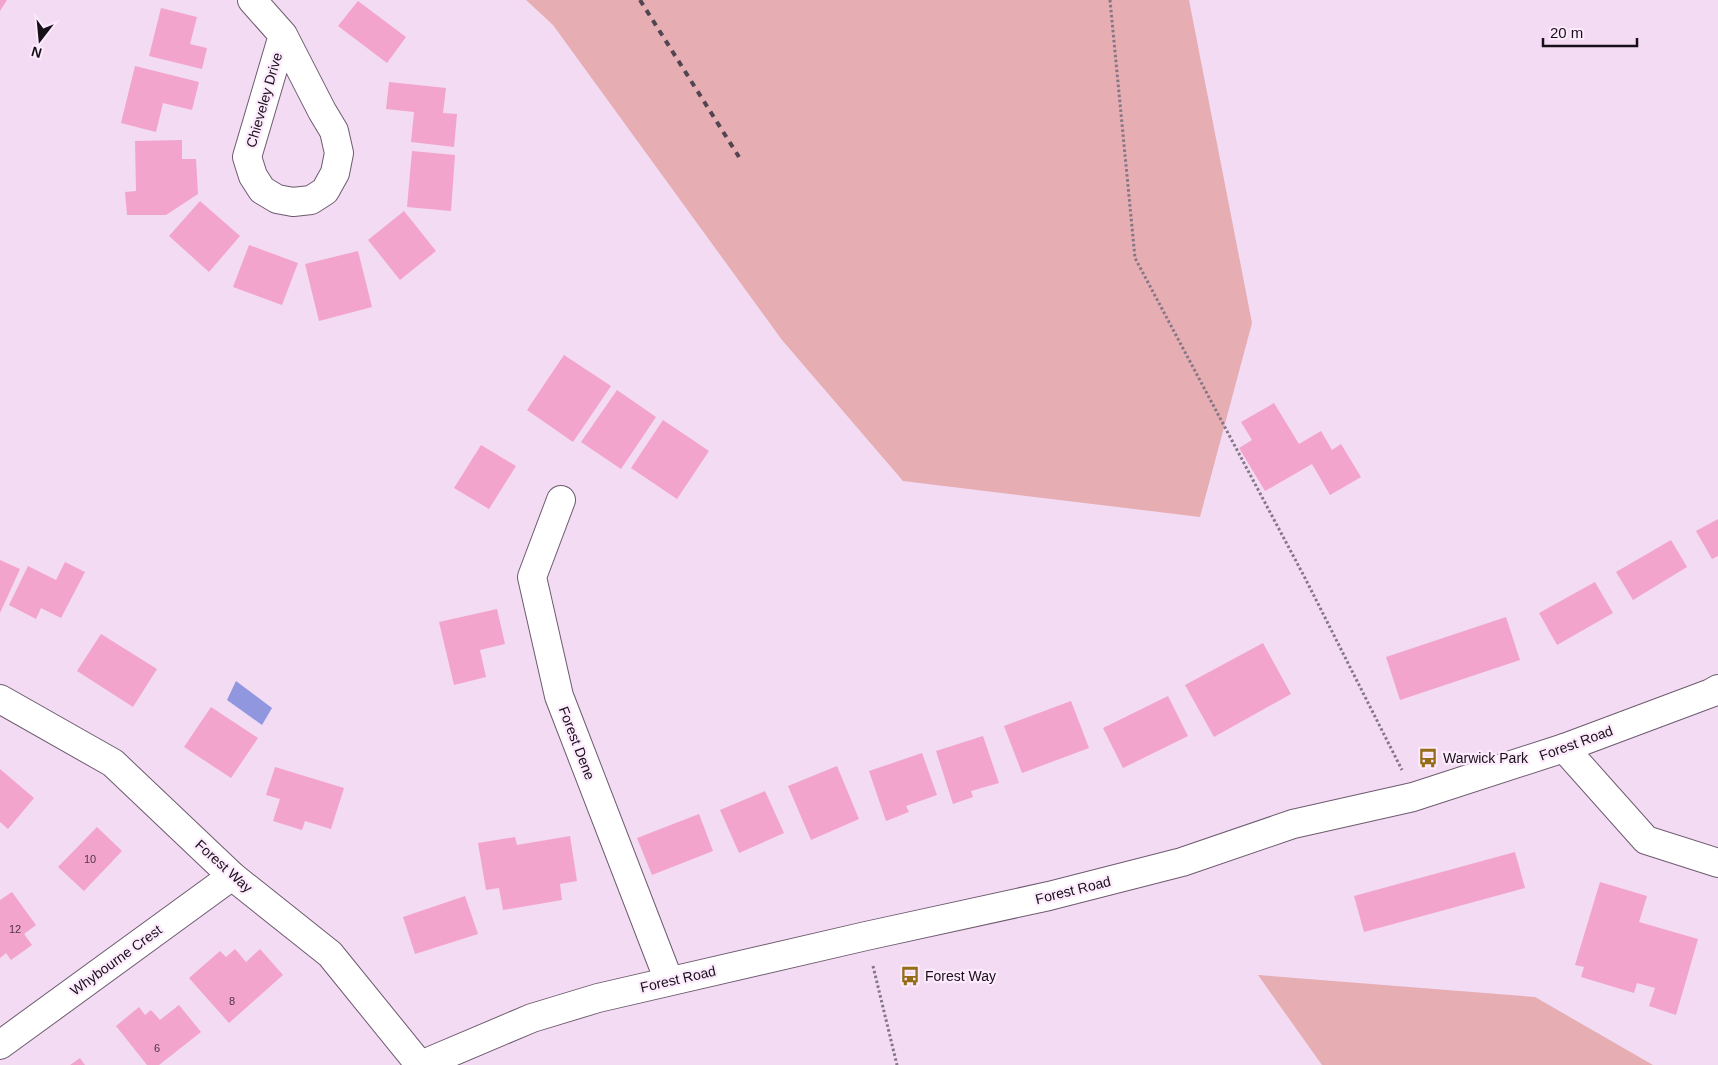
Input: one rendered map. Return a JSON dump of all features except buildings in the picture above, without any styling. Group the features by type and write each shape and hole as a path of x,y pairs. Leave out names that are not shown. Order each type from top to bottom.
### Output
{"street":[{"name":"Chieveley Drive","path":"252,0 283,35 334,131 339,153 335,173 325,191 310,200 293,202 277,199 262,190 253,176 247,157 283,35"},
{"name":"Forest Dene","path":"561,500 532,578 559,696 669,981"},
{"name":"Forest Road","path":"421,1065 532,1018 598,998 866,936 1059,894 1182,862 1294,824 1413,796 1564,748 1702,697 1718,689"},
{"name":"Forest Way","path":"0,699 113,763 232,876 330,954 421,1065"},
{"path":"1564,748 1646,840 1718,863"},
{"name":"Whybourne Crest","path":"0,1045 232,876"}],"path":[{"path":"1110,0 1134,258 1305,578 1399,761 1413,796"},
{"path":"866,936 897,1065"}],"shaded area":[{"path":"526,0 1189,0 1252,323 1200,517 903,481 782,340 553,25"},
{"path":"1258,975 1535,997 1653,1065 1322,1065"}],"water":[{"path":"236,681 272,708 262,725 227,700"}],"railway":[{"path":"640,0 739,157"}],"place":[{"name":"Warwick Park","path":"1428,758"},
{"name":"Forest Way","path":"910,976"}]}
